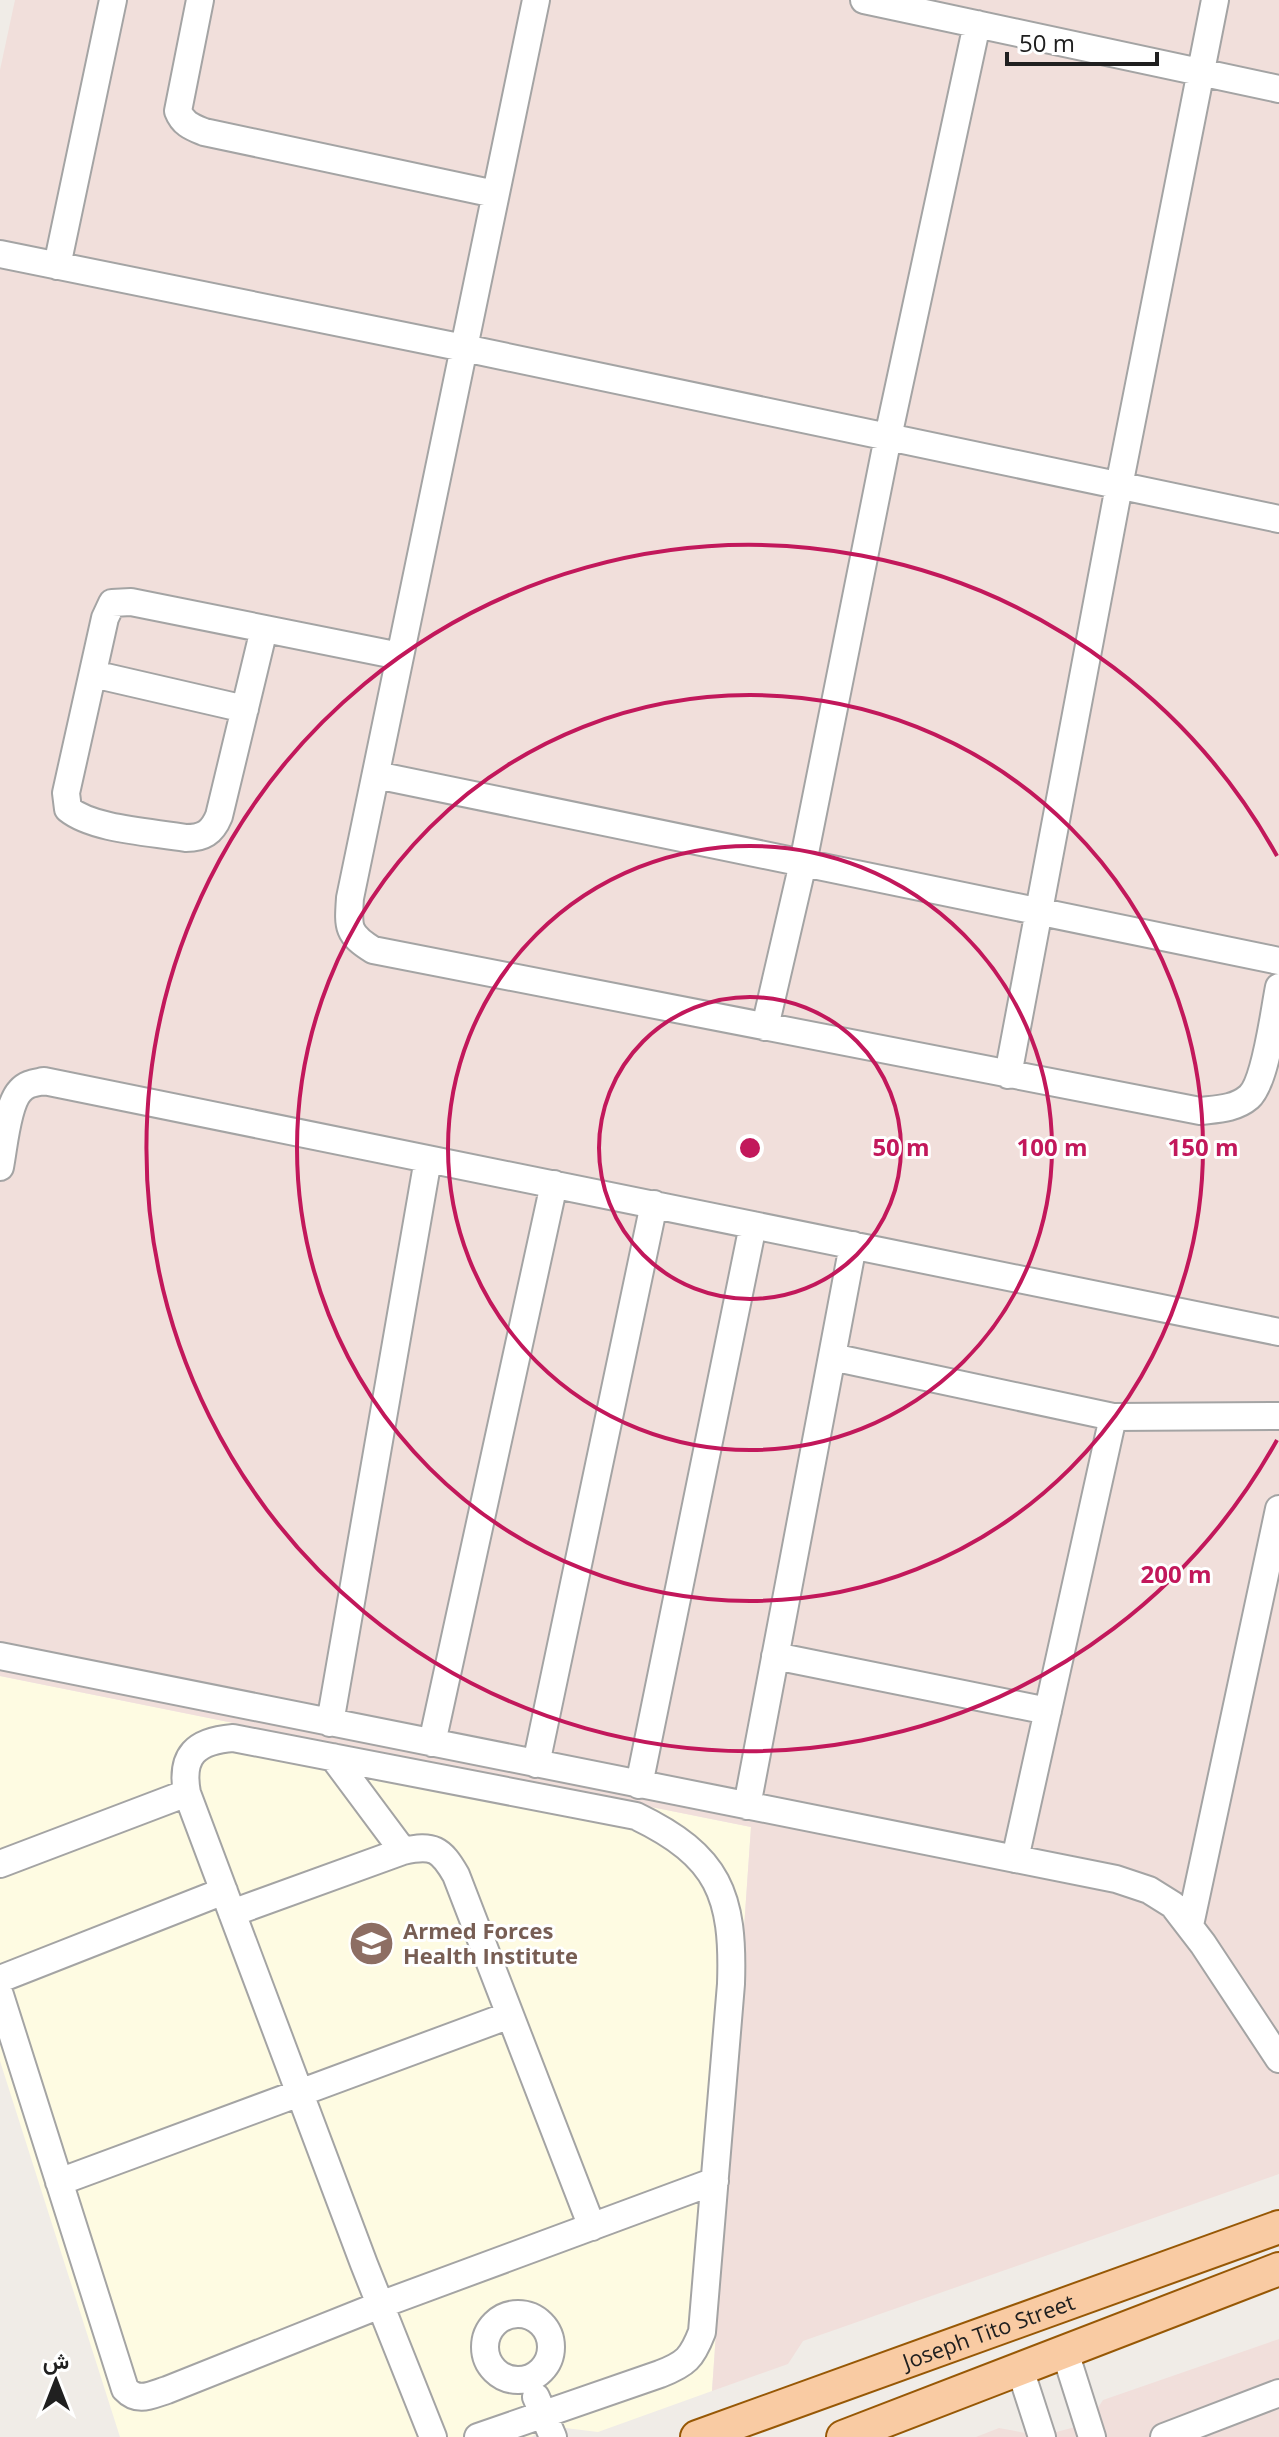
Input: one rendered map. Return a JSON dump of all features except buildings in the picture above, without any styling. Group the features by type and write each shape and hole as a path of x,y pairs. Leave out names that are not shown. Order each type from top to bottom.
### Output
{"main road":[{"name":"Joseph Tito Street","path":"697,2437 1279,2227"},
{"name":"Joseph Tito Street","path":"843,2437 1279,2269"}],"lane":[{"path":"57,266 113,0"},
{"path":"200,0 178,111 182,121 204,132 495,194"},
{"path":"536,0 350,898 348,920 355,939 373,950 1200,1111 1229,1108 1249,1097 1260,1080 1279,987"},
{"path":"864,0 1279,89"},
{"path":"1008,1075 1037,911 1215,0"},
{"path":"765,1027 803,863 888,437 977,24"},
{"path":"0,254 1279,519"},
{"path":"264,629 215,827 198,838 186,838 103,824 77,816 68,809 66,801 93,674 112,603 120,601 264,629 400,656"},
{"path":"93,674 245,709"},
{"path":"376,775 1279,961"},
{"path":"0,1167 12,1106 18,1093 29,1084 44,1081 1279,1332"},
{"path":"330,1723 428,1159"},
{"path":"432,1743 554,1184"},
{"path":"536,1764 654,1204"},
{"path":"639,1785 753,1225"},
{"path":"747,1806 853,1245"},
{"path":"832,1357 1113,1417 1279,1416"},
{"path":"1015,1859 1113,1417"},
{"path":"1190,1925 1276,1544 1279,1509"},
{"path":"0,1656 1116,1879 1149,1890 1173,1905 1190,1925 1279,2059"},
{"path":"775,1656 1048,1711"},
{"path":"433,2437 380,2305 187,1793 183,1774 188,1759 198,1747 214,1740 233,1738 636,1816 667,1831 702,1860 717,1882 728,1915 732,1943 702,2332 695,2352 681,2366 548,2425 478,2437"},
{"path":"333,1757 403,1851"},
{"path":"0,1864 187,1793"},
{"path":"0,1979 228,1902 403,1851 419,1847 434,1849 444,1855 456,1875 592,2227"},
{"path":"0,1995 125,2389 131,2396 141,2398 167,2390 380,2305 715,2181"},
{"path":"59,2182 510,2015"},
{"path":"1065,2352 1092,2437"},
{"path":"1020,2369 1042,2437"},
{"path":"530,2379 548,2425"},
{"path":"1164,2437 1279,2393"}],"shaded area":[{"path":"15,0 1279,0 1279,2174 803,2341 788,2364 712,2391 751,1827 0,1676 0,70"},
{"name":"Armed Forces Health Institute","path":"0,1676 751,1827 712,2391 598,2432 549,2426 531,2437 120,2437 0,2061"},
{"path":"1279,2339 1279,2437 976,2437 999,2428 1041,2436 1087,2424 1103,2400"}],"place":[{"name":"Armed Forces Health Institute","path":"372,1944"}]}
